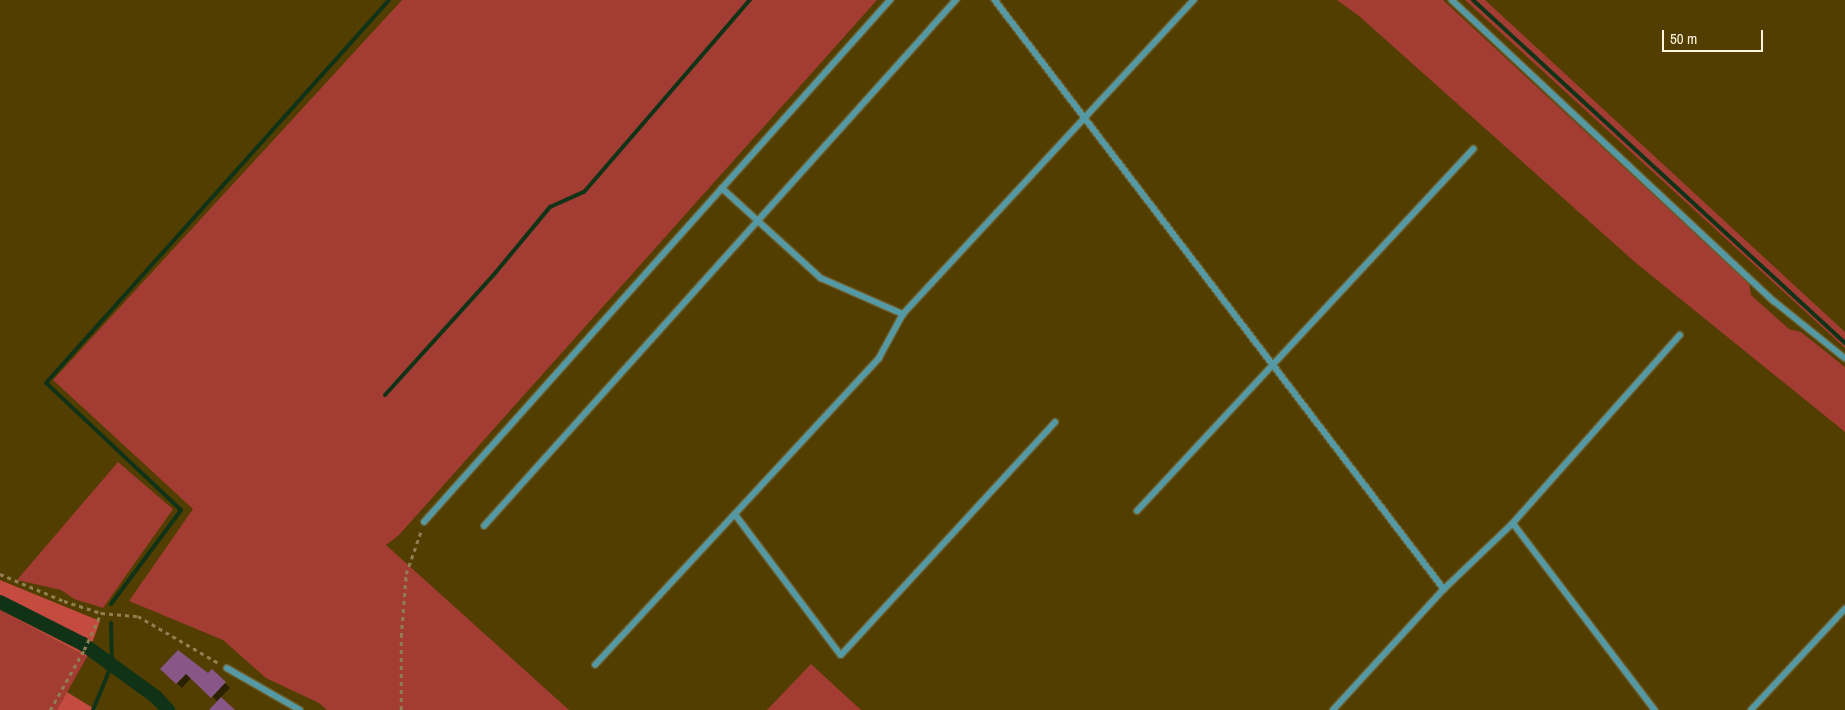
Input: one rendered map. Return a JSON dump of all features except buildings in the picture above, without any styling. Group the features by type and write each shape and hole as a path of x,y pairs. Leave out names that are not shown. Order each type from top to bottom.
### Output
{"lane":[{"path":"424,522 890,0"},
{"path":"484,526 956,0"},
{"path":"995,0 1086,116 1444,589"},
{"path":"595,665 879,358 903,314 1194,0"},
{"path":"1452,0 1774,301 1845,358"},
{"path":"1137,511 1474,149"},
{"path":"722,188 821,278 903,314"},
{"path":"1333,710 1444,589 1513,522 1680,336"},
{"path":"735,514 841,655 1055,422"},
{"path":"1513,522 1655,710"},
{"path":"1751,710 1845,609"},
{"path":"226,668 300,710"}],"path":[{"path":"401,710 401,637 406,574 424,522"},
{"path":"0,574 64,601 101,613 138,616 226,668"},
{"path":"50,710 84,650 101,613"}],"shaded area":[{"path":"402,0 877,0 399,535 386,545 569,710 327,710 319,703 266,678 223,640 129,601 193,509 53,380"},
{"path":"1337,0 1443,0 1749,283 1751,295 1789,329 1801,332 1845,367 1845,432 1636,263 1359,16"},
{"path":"1465,0 1485,0 1845,332 1845,348"},
{"path":"118,462 173,509 103,608 74,599 61,590 17,580"},
{"path":"0,580 100,621 87,657 0,610"},
{"path":"0,610 87,657 57,710 0,710"},
{"path":"811,664 861,710 767,710"},
{"path":"67,692 96,710 57,710"}],"waterway":[{"path":"111,604 181,510 46,383 389,0"},
{"path":"385,395 496,272 550,207 584,192 750,0"},
{"path":"1473,0 1845,343"},
{"path":"0,602 83,644 156,697 168,710"},
{"path":"93,710 112,664 111,623"}]}
